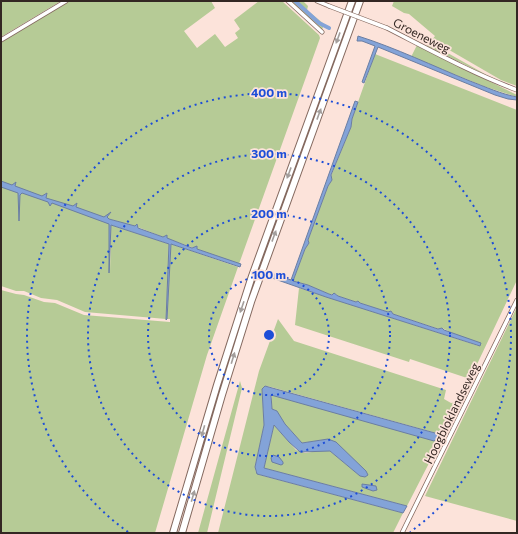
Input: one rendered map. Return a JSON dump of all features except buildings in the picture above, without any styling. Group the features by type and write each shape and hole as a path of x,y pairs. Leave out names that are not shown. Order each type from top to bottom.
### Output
{"highway":[{"path":"173,533 230,341 269,228 352,1"},
{"path":"182,533 251,302 360,1"}],"street":[{"path":"1,40 66,1"},
{"path":"288,1 322,32"},
{"name":"Groeneweg","path":"317,1 387,28 460,66 497,83 517,90"},
{"name":"Hoogbloklandseweg","path":"402,533 517,300"}],"green space":[{"path":"1,1 61,1 1,37"},
{"path":"68,1 211,1 215,8 184,31 197,48 215,34 225,47 238,38 235,33 240,29 234,20 259,1 282,1 319,35 320,38 239,264 135,226 109,219 107,217 103,219 110,221 110,272 111,225 169,244 166,319 85,312 57,300 41,298 24,291 16,291 1,286 1,41"},
{"path":"289,1 303,1 308,6 307,10 324,24 322,30"},
{"path":"394,1 517,1 517,86 501,80 432,40 435,36 409,14 404,13 392,6"},
{"path":"430,43 492,78 427,46"},
{"path":"417,45 517,95 517,97 486,87 411,57"},
{"path":"375,54 517,110 517,280 470,379 410,359 409,362 295,325 299,288 479,346 442,328 439,329 393,314 391,311 388,312 358,301 356,302 338,296 336,294 329,294 308,285 293,281 305,249 309,243 308,240 328,186 332,180 331,176 351,127 352,119"},
{"path":"171,244 238,267 207,355 155,533 1,533 1,290 24,295 44,302 55,303 84,315 170,322 170,319 167,319"},
{"path":"517,307 517,521 425,496"},
{"path":"278,319 294,341 446,390 444,399 451,403 458,402 444,432 442,430 436,433 271,387 265,386 262,389 264,425 255,467 256,472 260,475 403,513 393,533 218,533 259,371"},
{"path":"240,381 242,388 207,533 198,533"},
{"path":"272,395 436,440 445,432 407,506 264,468 274,425 296,450 305,453 330,451 360,476 322,440 302,443 275,410 272,409"}],"water":[{"path":"358,36 488,88 517,97 517,100 495,95 378,47 364,83 362,82 375,46 362,41 357,41"},
{"path":"355,101 358,102 351,127 331,175 332,180 328,186 308,240 309,243 305,249 293,281 308,285 332,295 334,293 338,296 356,302 358,301 388,312 391,311 393,314 438,329 442,328 481,343 480,346 326,297 272,278 274,274 291,280"},
{"path":"1,181 12,185 16,182 15,186 42,196 47,193 46,198 73,206 77,203 76,207 104,217 111,212 107,217 109,219 135,226 137,224 138,228 163,237 167,235 167,238 192,248 197,246 197,249 241,264 240,267 171,244 166,320 169,244 111,225 109,273 109,224 52,203 50,206 48,202 22,193 20,195 19,221 18,193 1,187"},
{"path":"265,386 435,433 442,430 445,432 434,441 271,395 272,409 277,411 285,424 302,443 328,439 336,442 366,471 368,475 365,477 360,476 330,451 300,452 274,425 264,468 407,506 403,513 257,474 255,467 264,425 262,389"},
{"path":"273,455 279,457 283,464 281,465 272,462 271,458"},
{"path":"362,484 376,486 377,490 373,491 362,487"}],"waterway":[{"path":"295,1 319,23 329,28"}]}
